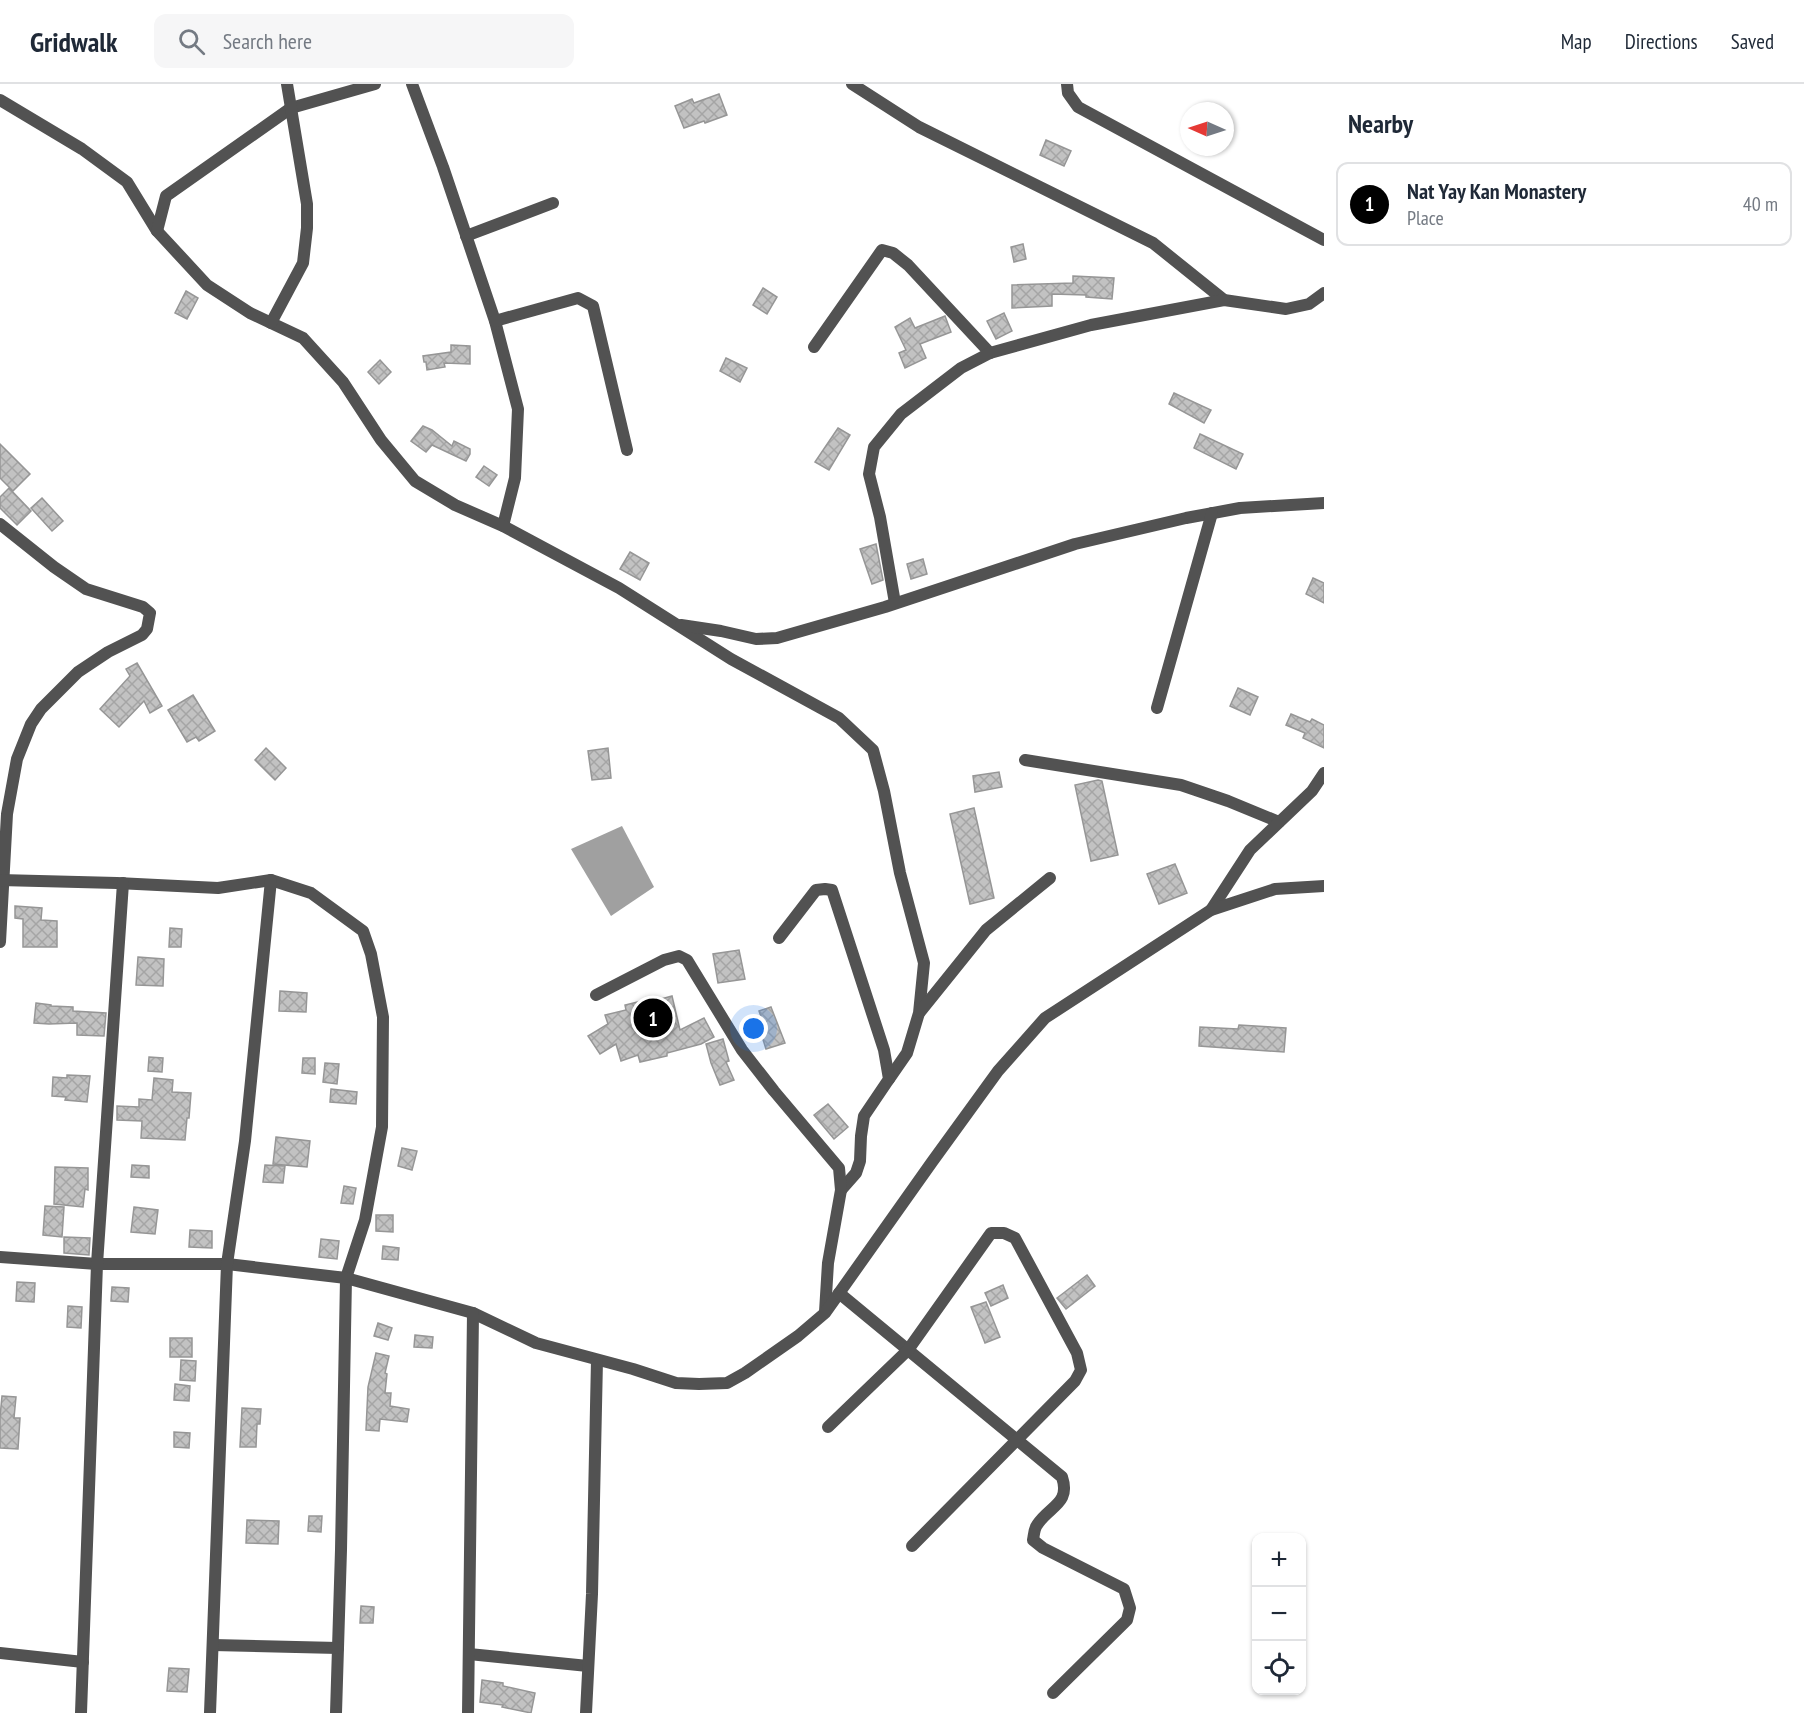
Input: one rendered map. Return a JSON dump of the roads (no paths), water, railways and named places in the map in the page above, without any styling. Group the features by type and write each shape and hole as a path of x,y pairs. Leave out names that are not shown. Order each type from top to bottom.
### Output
{"street":[{"path":"271,323 303,263 307,228 308,204 286,84"},
{"path":"157,231 166,196 291,108 375,84"},
{"path":"412,84 495,321 518,409 515,478 503,526"},
{"path":"852,84 919,127 1153,243 1224,300"},
{"path":"1067,84 1068,93 1078,107 1324,240"},
{"path":"0,100 82,149 127,182 157,231 207,285 250,313 303,338 343,382 381,440 415,481 455,505 503,526 618,588 731,659 839,718 873,750 884,791 900,873 924,963 919,1013 907,1053 864,1116 860,1161 856,1173 841,1190"},
{"path":"466,236 553,203"},
{"path":"814,347 882,250 893,253 908,265 990,352"},
{"path":"895,603 880,517 869,474 874,447 901,414 962,368 990,352 1091,326 1224,300 1286,309 1309,304 1324,293"},
{"path":"495,321 578,298 593,306 627,450"},
{"path":"677,625 756,639 777,638 895,603 1075,544 1240,507 1324,503"},
{"path":"1157,708 1212,513"},
{"path":"0,524 86,589 143,607 150,613 147,629 142,635 108,652 78,672 41,709 30,724 17,759 7,814 0,942"},
{"path":"1025,760 1180,785 1228,801 1279,822"},
{"path":"1211,910 1250,850 1312,791 1324,773"},
{"path":"919,1013 986,930 1050,878"},
{"path":"2,880 218,888 271,880 310,893 363,931 371,954 383,1017 382,1127 365,1220 346,1278 336,1713"},
{"path":"210,1713 226,1264 246,1130 271,880"},
{"path":"81,1713 98,1264 123,883"},
{"path":"0,1257 98,1264 226,1264 346,1278 473,1313 536,1343 676,1383 727,1383 798,1336 825,1313 998,1071 1045,1018 1211,910 1275,889 1324,886"},
{"path":"779,938 816,890 832,890 884,1050 889,1079"},
{"path":"596,995 664,960 679,956 687,960 742,1050 839,1168 841,1190 828,1263 825,1313"},
{"path":"828,1427 908,1350 991,1233 1004,1233 1015,1238 1077,1353 1081,1370 1075,1381 912,1546"},
{"path":"839,1293 1062,1477 1065,1486 1064,1496 1035,1527 1033,1540 1043,1548 1124,1589 1130,1608 1127,1620 1053,1693"},
{"path":"468,1713 473,1313"},
{"path":"586,1713 592,1594 597,1360"},
{"path":"213,1645 338,1648"},
{"path":"0,1653 83,1662"},
{"path":"469,1653 588,1666"}],"place":[{"name":"Nat Yay Kan Monastery","path":"653,1018"}]}
